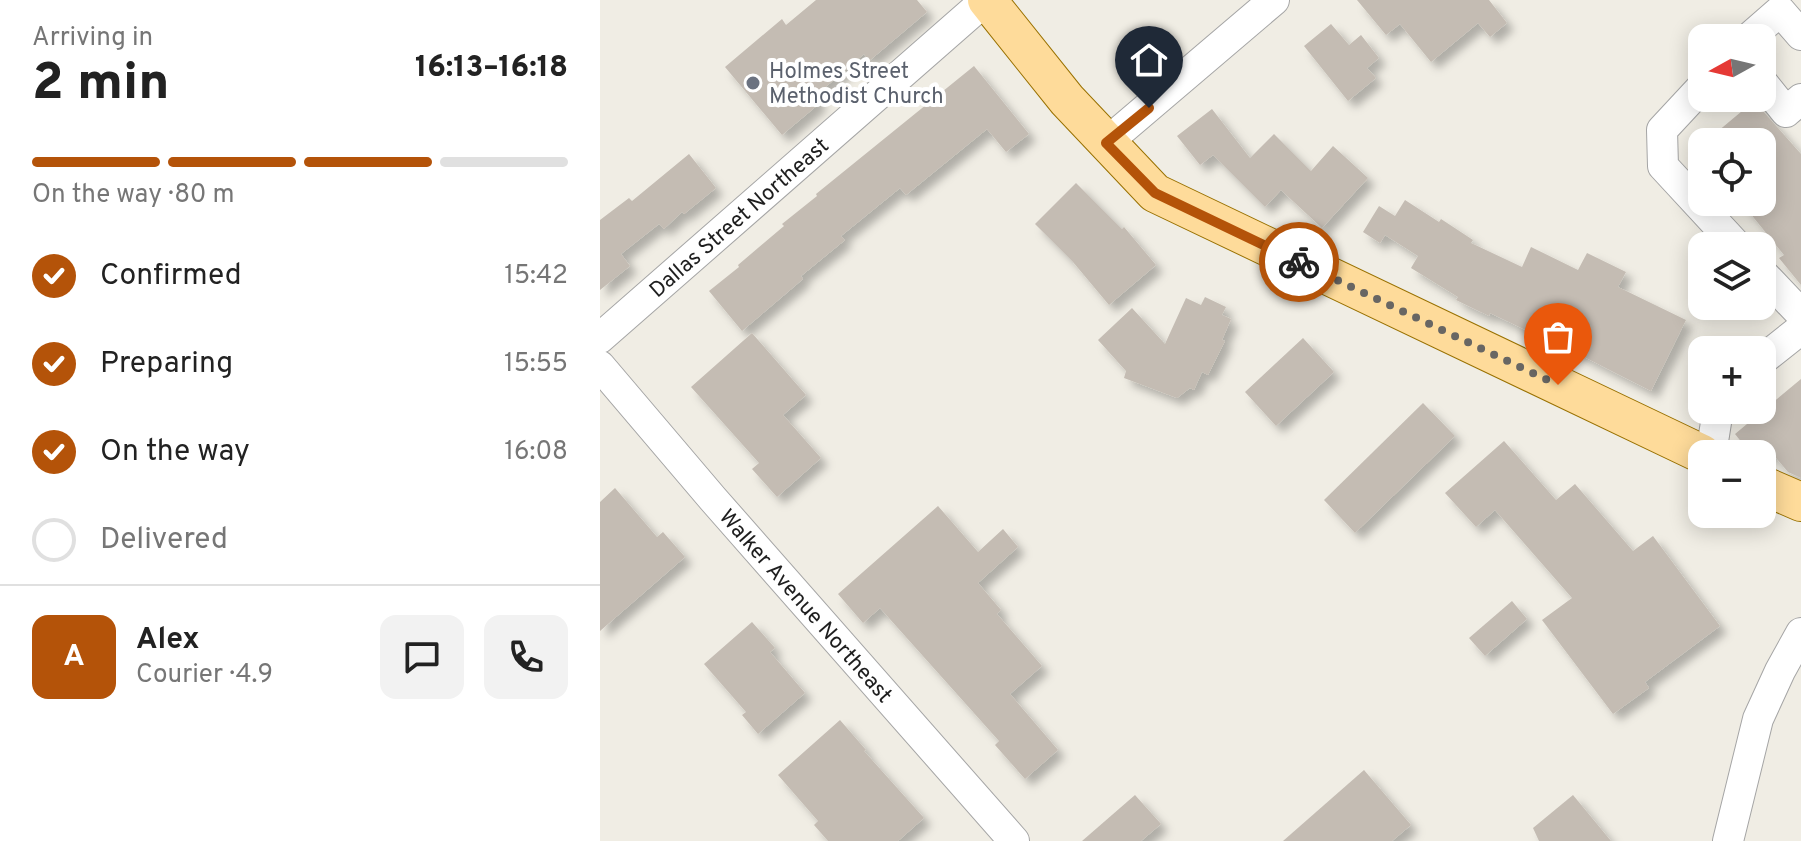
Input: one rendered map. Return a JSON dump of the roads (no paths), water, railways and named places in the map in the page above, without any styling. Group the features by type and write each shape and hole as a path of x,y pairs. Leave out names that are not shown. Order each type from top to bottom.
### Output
{"main road":[{"path":"986,0 1067,100 1155,193 1688,447"},
{"path":"1776,491 1801,502"}],"street":[{"name":"Dallas Street Northeast","path":"600,338 986,0"},
{"path":"1106,143 1274,0"},
{"path":"1763,24 1780,6 1801,35"},
{"path":"1776,100 1786,112 1801,99"},
{"path":"1688,102 1662,130 1663,166 1724,232"},
{"path":"1776,288 1801,314"},
{"path":"1776,349 1801,329"},
{"name":"Walker Avenue Northeast","path":"600,366 1014,841"},
{"path":"1728,841 1758,719 1799,641"}],"place":[{"name":"Holmes Street Methodist Church","path":"753,83"}]}
